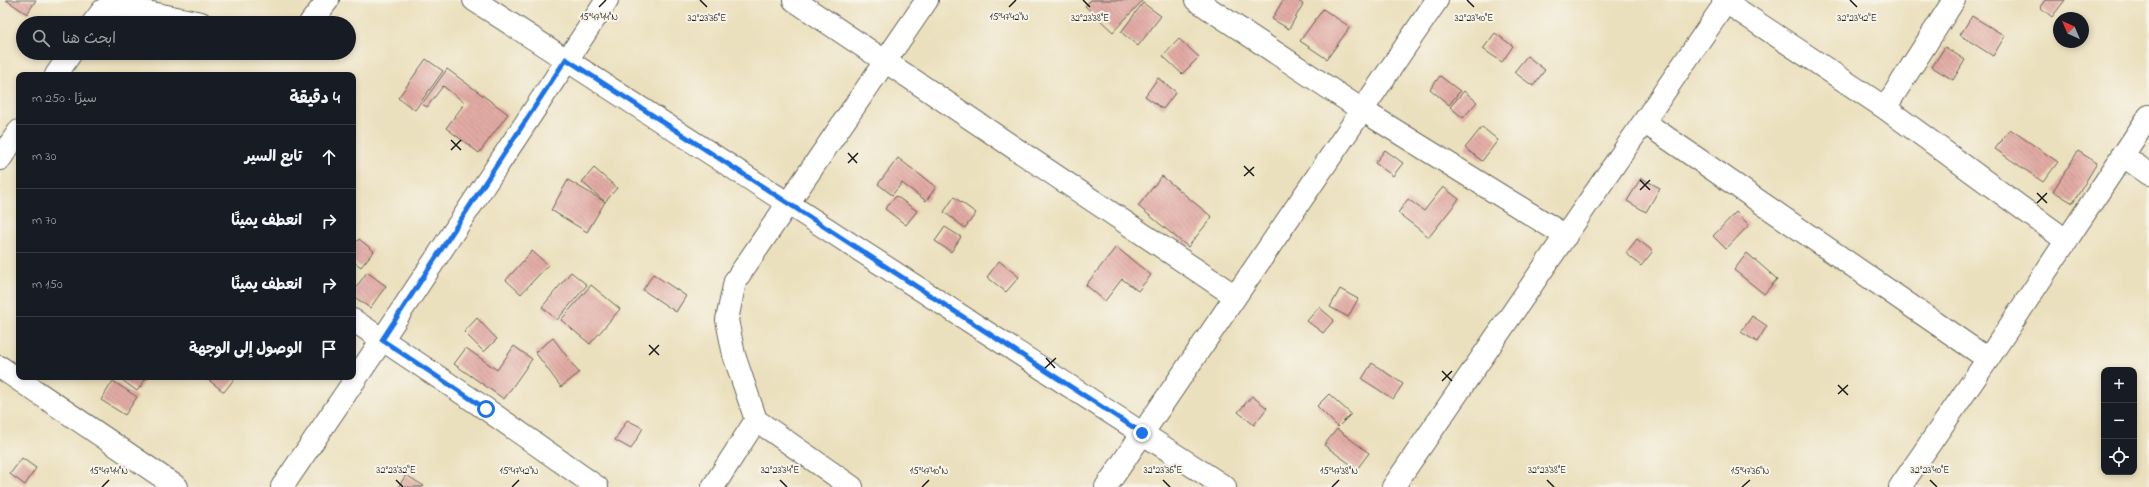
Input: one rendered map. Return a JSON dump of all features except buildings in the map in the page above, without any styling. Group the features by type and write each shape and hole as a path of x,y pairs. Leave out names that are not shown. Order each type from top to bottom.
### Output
{"street":[{"path":"315,16 328,0"},
{"path":"474,0 1225,487"},
{"path":"356,378 566,59 607,0"},
{"path":"794,0 1235,296"},
{"path":"852,487 756,420 734,355 727,320 735,281 789,205 927,0"},
{"path":"1196,0 1362,110 1566,236"},
{"path":"1106,487 1437,0"},
{"path":"1885,108 1954,0"},
{"path":"1393,487 1644,122 1725,1 1885,108 2067,241"},
{"path":"99,16 104,10 112,5 166,16"},
{"path":"58,72 66,60"},
{"path":"1900,487 1988,359 2149,116"},
{"path":"1644,122 1988,359"},
{"path":"0,159 16,135"},
{"path":"2122,156 2149,174"},
{"path":"356,322 594,486"},
{"path":"0,367 16,378"},
{"path":"19,380 177,487"},
{"path":"282,487 355,380"},
{"path":"713,487 756,420"}],"route":[{"path":"486,409 382,340 566,59 1142,433"}]}
